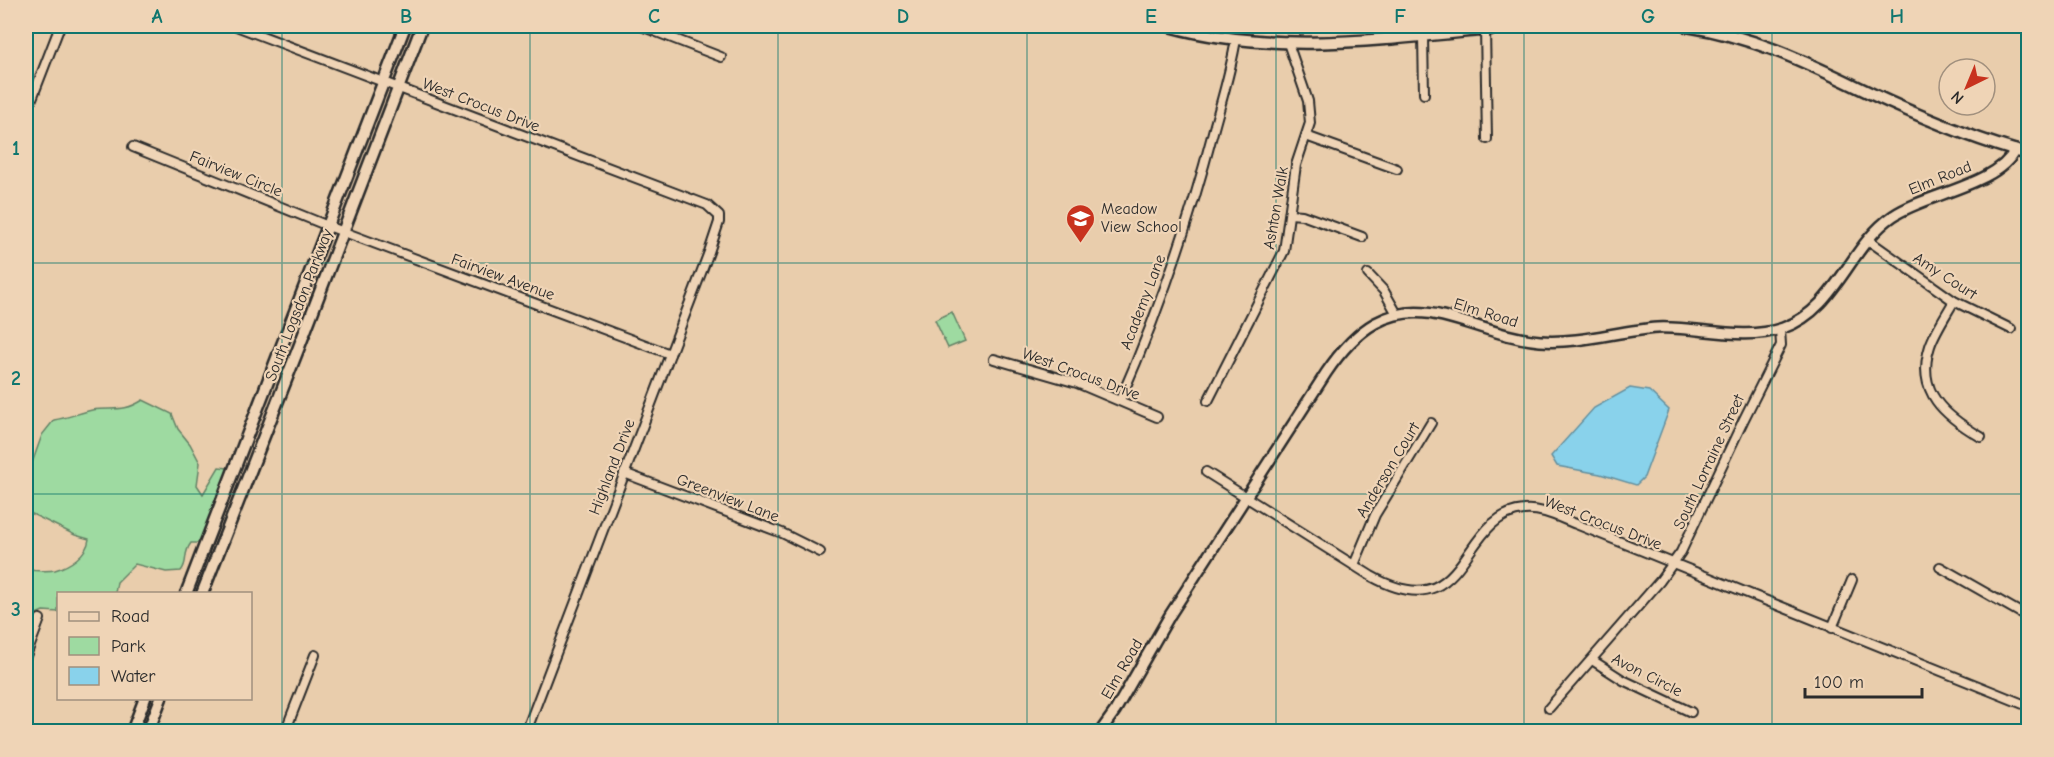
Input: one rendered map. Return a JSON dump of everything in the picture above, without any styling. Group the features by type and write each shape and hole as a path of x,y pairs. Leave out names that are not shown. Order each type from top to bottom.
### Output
{"main road":[{"name":"South Logsdon Parkway","path":"187,592 405,26"},
{"name":"South Logsdon Parkway","path":"203,592 422,26"},
{"path":"1169,26 1236,39 1288,44 1423,36 1521,26"},
{"path":"1687,26 1742,38 1784,53 1813,64 1918,115 1967,135 2028,154"},
{"path":"132,732 145,700"},
{"path":"148,732 161,700"}],"street":[{"path":"26,114 60,26"},
{"name":"West Crocus Drive","path":"236,26 707,205 716,212"},
{"path":"641,26 722,57"},
{"path":"1485,29 1487,139"},
{"path":"1423,36 1424,94"},
{"name":"Academy Lane","path":"1120,400 1155,313 1185,227 1201,177 1236,39"},
{"name":"Ashton Walk","path":"1208,401 1284,251 1296,165 1310,123 1308,101 1288,44"},
{"path":"1306,136 1397,169"},
{"name":"Fairview Circle","path":"133,147 328,226"},
{"name":"Elm Road","path":"1100,732 1115,711 1170,615 1340,352 1366,328 1397,314 1408,312 1443,316 1503,335 1541,341 1569,340 1656,328 1758,333 1780,328 1798,321 1821,302 1882,224 1917,203 1976,180 2004,165 2015,150"},
{"name":"Highland Drive","path":"526,732 719,222 716,212"},
{"path":"1290,214 1302,215 1362,237"},
{"name":"Fairview Avenue","path":"328,226 670,354"},
{"name":"Amy Court","path":"1868,240 1954,301 2011,329"},
{"path":"1368,274 1384,291 1397,314"},
{"path":"1954,301 1930,345 1926,369 1927,385 1942,409 1955,421 1981,437"},
{"name":"South Lorraine Street","path":"1549,708 1673,564 1781,345 1780,328"},
{"name":"West Crocus Drive","path":"994,359 1077,383 1157,417"},
{"path":"270,375 286,381"},
{"name":"Anderson Court","path":"1354,565 1375,515 1431,423"},
{"name":"West Crocus Drive","path":"1206,472 1390,585 1409,590 1428,588 1452,576 1492,523 1508,513 1527,510 1546,513 2028,706"},
{"name":"Greenview Lane","path":"624,473 782,533 820,552"},
{"path":"221,502 236,507"},
{"path":"1940,567 2028,617"},
{"path":"1832,628 1852,580"},
{"path":"26,656 40,619"},
{"path":"285,732 315,655"},
{"name":"Avon Circle","path":"1592,660 1623,680 1691,712"}],"green space":[{"path":"952,312 965,341 948,348 935,320"},
{"path":"143,400 172,414 178,429 190,444 200,463 197,485 203,494 219,467 228,468 200,543 191,543 181,571 166,572 135,564 117,582 115,592 57,592 57,612 43,611 29,617 26,624 26,570 52,571 66,566 81,555 89,539 75,535 26,511 26,480 42,435 54,420 92,410 124,408"}],"water":[{"path":"1630,388 1649,391 1669,410 1644,477 1636,485 1600,474 1557,466 1551,456 1594,408"}],"place":[{"name":"Meadow View School","path":"1080,244"}]}
